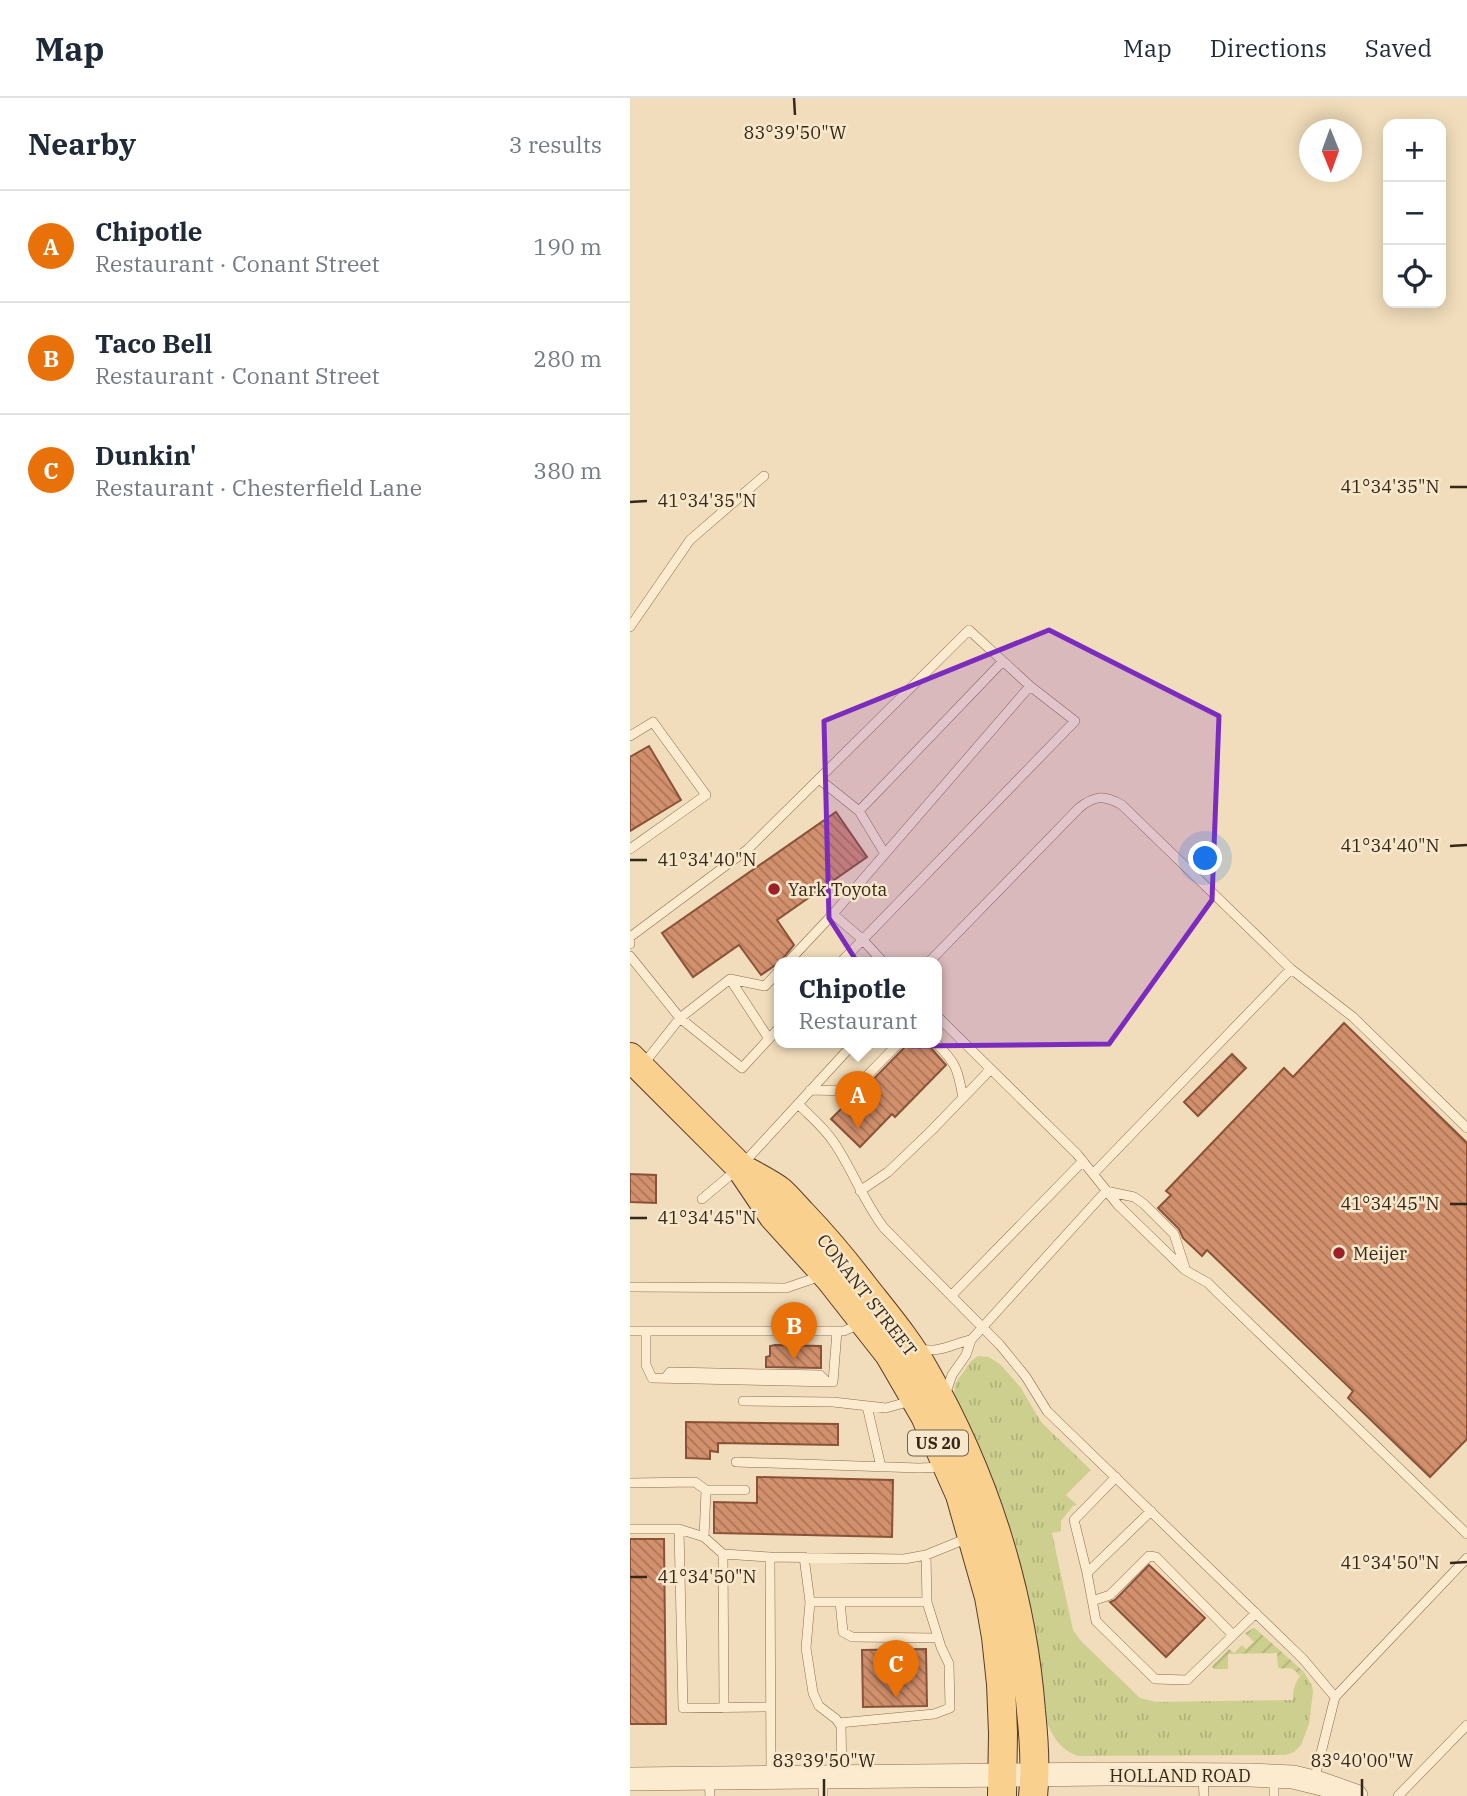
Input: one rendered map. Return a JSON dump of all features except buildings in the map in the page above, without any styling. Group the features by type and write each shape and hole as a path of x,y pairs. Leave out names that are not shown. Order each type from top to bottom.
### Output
{"main road":[{"name":"CONANT STREET","path":"635,1062 740,1167 773,1216 826,1274 890,1354 916,1399 960,1495 989,1597 1001,1684 1002,1786"},
{"name":"CONANT STREET","path":"740,1167 780,1191 835,1250 903,1336 964,1448 980,1487 1011,1588 1027,1671 1034,1785"}],"street":[{"name":"HOLLAND ROAD","path":"630,1779 709,1787 771,1777 829,1783 1274,1786 1293,1777 1356,1796"}],"lane":[{"path":"630,627 690,540 764,476"},
{"path":"630,944 630,937 748,849 969,630 1074,722 846,957"},
{"path":"859,811 1003,661"},
{"path":"793,957 1030,686"},
{"path":"630,736 653,722 706,795 630,849"},
{"path":"819,779 859,811 885,854"},
{"path":"934,957 1079,808 1088,800 1098,797 1111,799 1122,805 1292,969 1353,1017 1467,1128"},
{"path":"833,914 878,957"},
{"path":"630,956 680,1018 742,1068 774,1034"},
{"path":"1093,1174 1292,969"},
{"path":"635,1062 680,1018 730,979 765,986 774,976"},
{"path":"730,979 769,1039"},
{"path":"942,1022 1083,1161 1106,1191 1185,1270 1208,1283 1467,1534"},
{"path":"702,1199 740,1167 849,1048"},
{"path":"810,1090 852,1091 894,1048"},
{"path":"941,1048 956,1066 963,1098"},
{"path":"860,1191 888,1172 990,1070"},
{"path":"798,1104 825,1130 836,1145 872,1213 884,1228 984,1327 1026,1377 1047,1411 1256,1612 1303,1659 1335,1697"},
{"path":"952,1295 1083,1161"},
{"path":"1106,1191 1134,1197 1167,1226 1174,1234 1185,1270"},
{"path":"944,1407 948,1384 966,1355 971,1340 1106,1191"},
{"path":"630,1287 786,1288 826,1274"},
{"path":"630,1331 844,1331 863,1322"},
{"path":"646,1331 646,1365 652,1378 833,1382 836,1331"},
{"path":"903,1336 920,1349 930,1351 971,1340"},
{"path":"743,1401 833,1402 886,1408 916,1399"},
{"path":"867,1406 881,1467"},
{"path":"736,1462 948,1467"},
{"path":"1116,1477 1074,1520 1096,1621 1155,1679 1187,1679 1256,1612"},
{"path":"630,1483 695,1482 706,1490 745,1490"},
{"path":"704,1537 706,1490"},
{"path":"1087,1573 1151,1511"},
{"path":"630,1529 679,1529 704,1537 723,1554 804,1558 904,1559 926,1555 972,1536"},
{"path":"679,1529 683,1708 771,1707"},
{"path":"723,1554 724,1708"},
{"path":"839,1723 934,1714 950,1708 949,1664 927,1602 926,1555"},
{"path":"1092,1601 1110,1595 1149,1556 1156,1558 1233,1635"},
{"path":"770,1557 771,1777"},
{"path":"804,1558 810,1602 806,1648 813,1693 819,1706 841,1726 829,1783"},
{"path":"1314,1782 1335,1697 1467,1559"},
{"path":"810,1602 927,1602"},
{"path":"840,1602 843,1632 852,1637 938,1638"},
{"path":"1398,1796 1467,1725"}],"highlighted area":[{"path":"1049,630 1219,716 1212,900 1109,1044 911,1046 829,918 824,721"}],"green space":[{"path":"978,1356 989,1357 1001,1365 1021,1388 1041,1422 1091,1470 1066,1495 1077,1505 1073,1506 1061,1521 1061,1531 1052,1533 1073,1630 1081,1641 1140,1698 1157,1702 1293,1700 1295,1685 1304,1672 1313,1692 1309,1724 1301,1745 1294,1752 1286,1755 1078,1756 1058,1743 1041,1707 954,1397 955,1384 971,1361"},
{"path":"1254,1628 1304,1672 1299,1676 1292,1669 1278,1668 1277,1653 1228,1654 1228,1669 1212,1667 1229,1649 1234,1653 1242,1645 1246,1649 1254,1642 1245,1633"}],"place":[{"name":"Yark Toyota","path":"774,889"},
{"name":"Chipotle","path":"858,1129"},
{"name":"Meijer","path":"1339,1253"},
{"name":"Taco Bell","path":"794,1360"},
{"name":"Dunkin'","path":"896,1698"}]}
